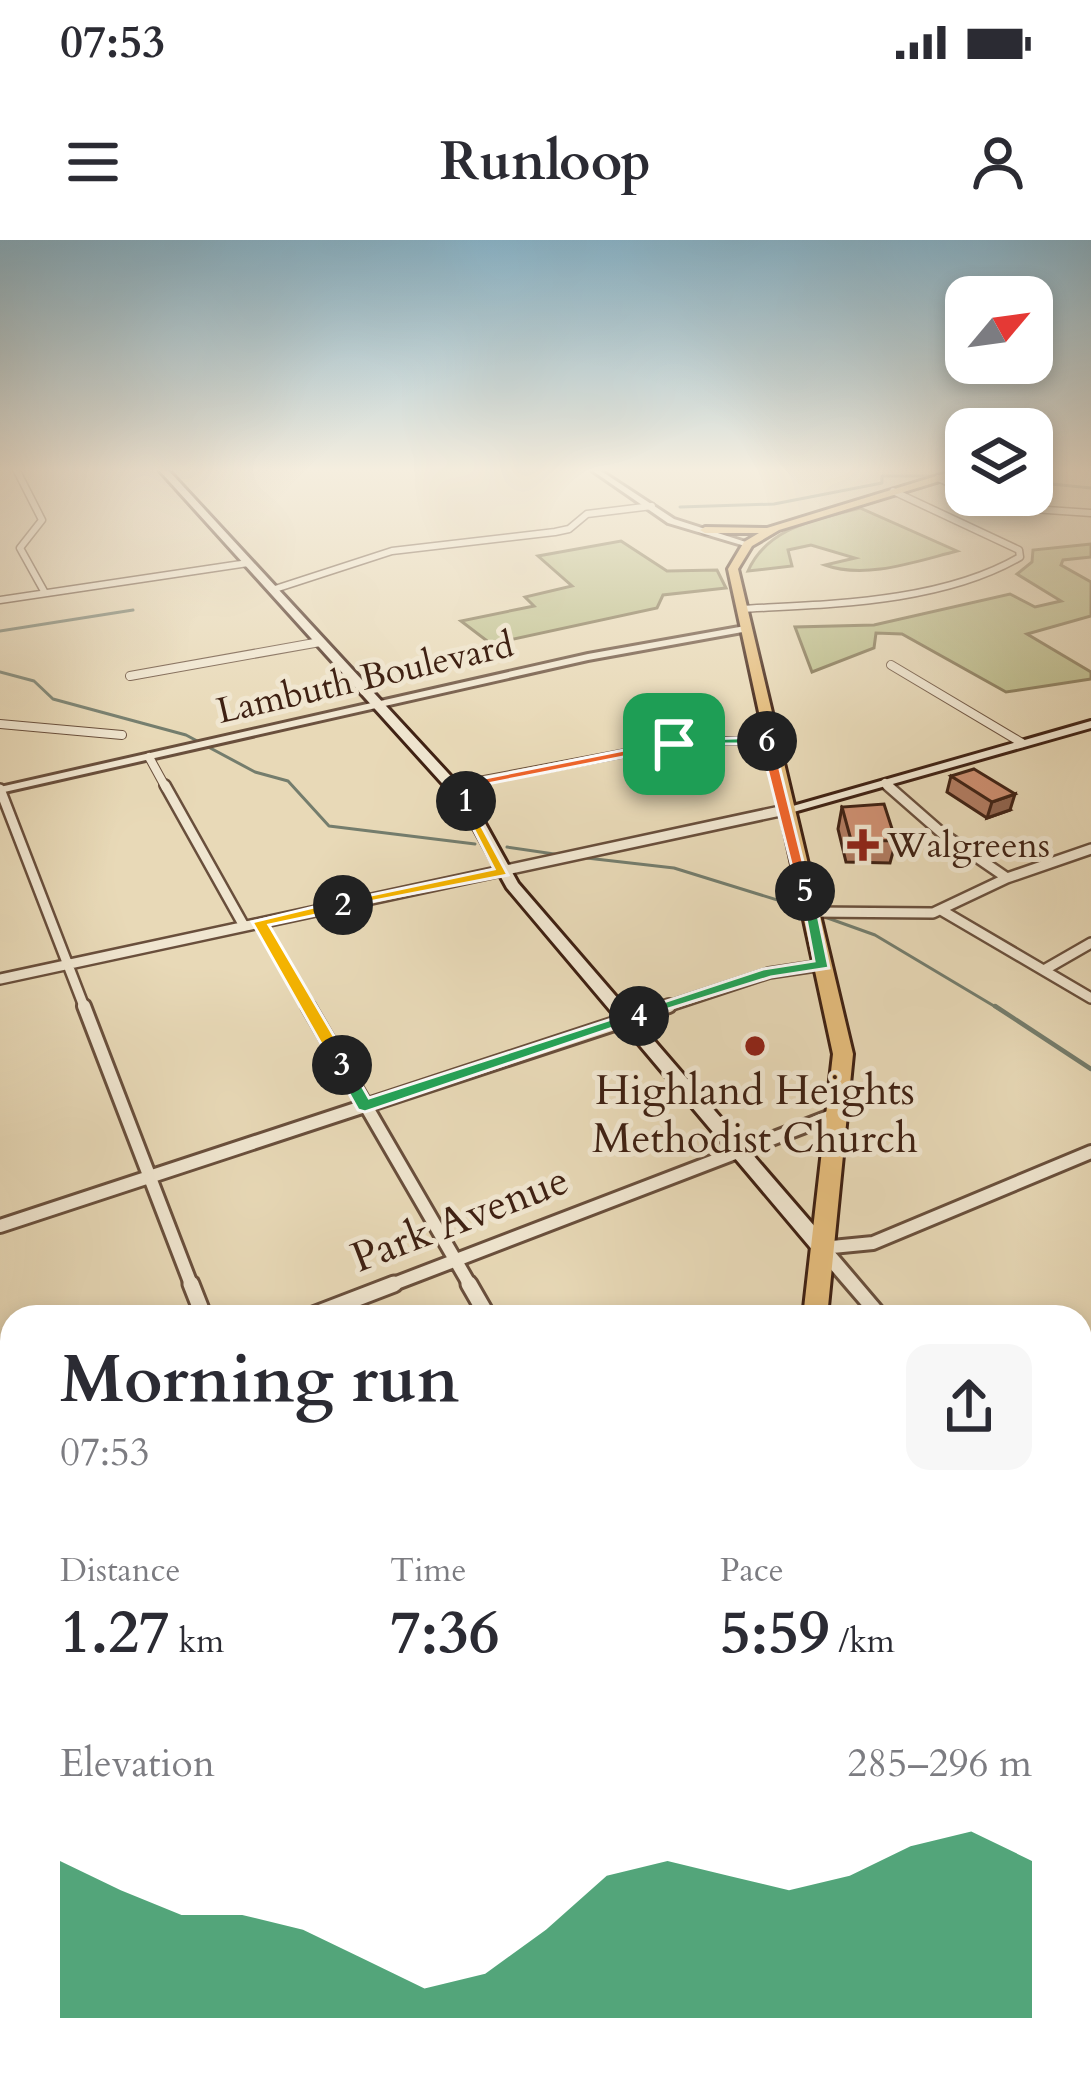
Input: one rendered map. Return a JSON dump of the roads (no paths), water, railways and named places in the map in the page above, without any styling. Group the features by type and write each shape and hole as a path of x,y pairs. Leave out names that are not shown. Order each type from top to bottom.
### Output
{"main road":[{"path":"242,557 452,786 475,814 503,872 822,1248"},
{"path":"741,557 733,569 741,609 843,1054 816,1305"},
{"path":"785,810 1091,724"}],"street":[{"path":"25,557 45,593"},
{"path":"272,590 375,557"},
{"path":"741,609 848,603 996,569 1019,557"},
{"path":"0,600 248,563"},
{"name":"Lambuth Boulevard","path":"0,790 608,653 745,628"},
{"path":"130,676 320,642"},
{"path":"891,665 1022,743"},
{"path":"0,724 122,735"},
{"path":"452,786 689,741 769,741"},
{"path":"149,757 244,926"},
{"path":"885,782 943,834 1007,878"},
{"path":"0,790 199,1305"},
{"path":"0,979 785,810"},
{"path":"810,909 941,910 1007,878 1091,849"},
{"path":"941,910 1091,998"},
{"path":"260,922 481,1305"},
{"path":"1045,970 1091,943"},
{"path":"0,1226 769,973 823,965"},
{"name":"Park Avenue","path":"338,1305 840,1113"},
{"path":"822,1248 873,1243 1091,1151"},
{"path":"822,1248 872,1305"}],"waterway":[{"path":"0,631 133,610"},
{"path":"0,672 34,681 53,699 186,735 255,772 288,781 329,826 475,844"},
{"path":"507,847 561,855"},
{"path":"578,857 674,868 800,907"},
{"path":"822,916 875,935 999,1009"},
{"path":"995,1006 1091,1069"}],"place":[{"name":"Walgreens","path":"863,845"},
{"name":"Highland Heights Methodist Church","path":"755,1046"}]}
